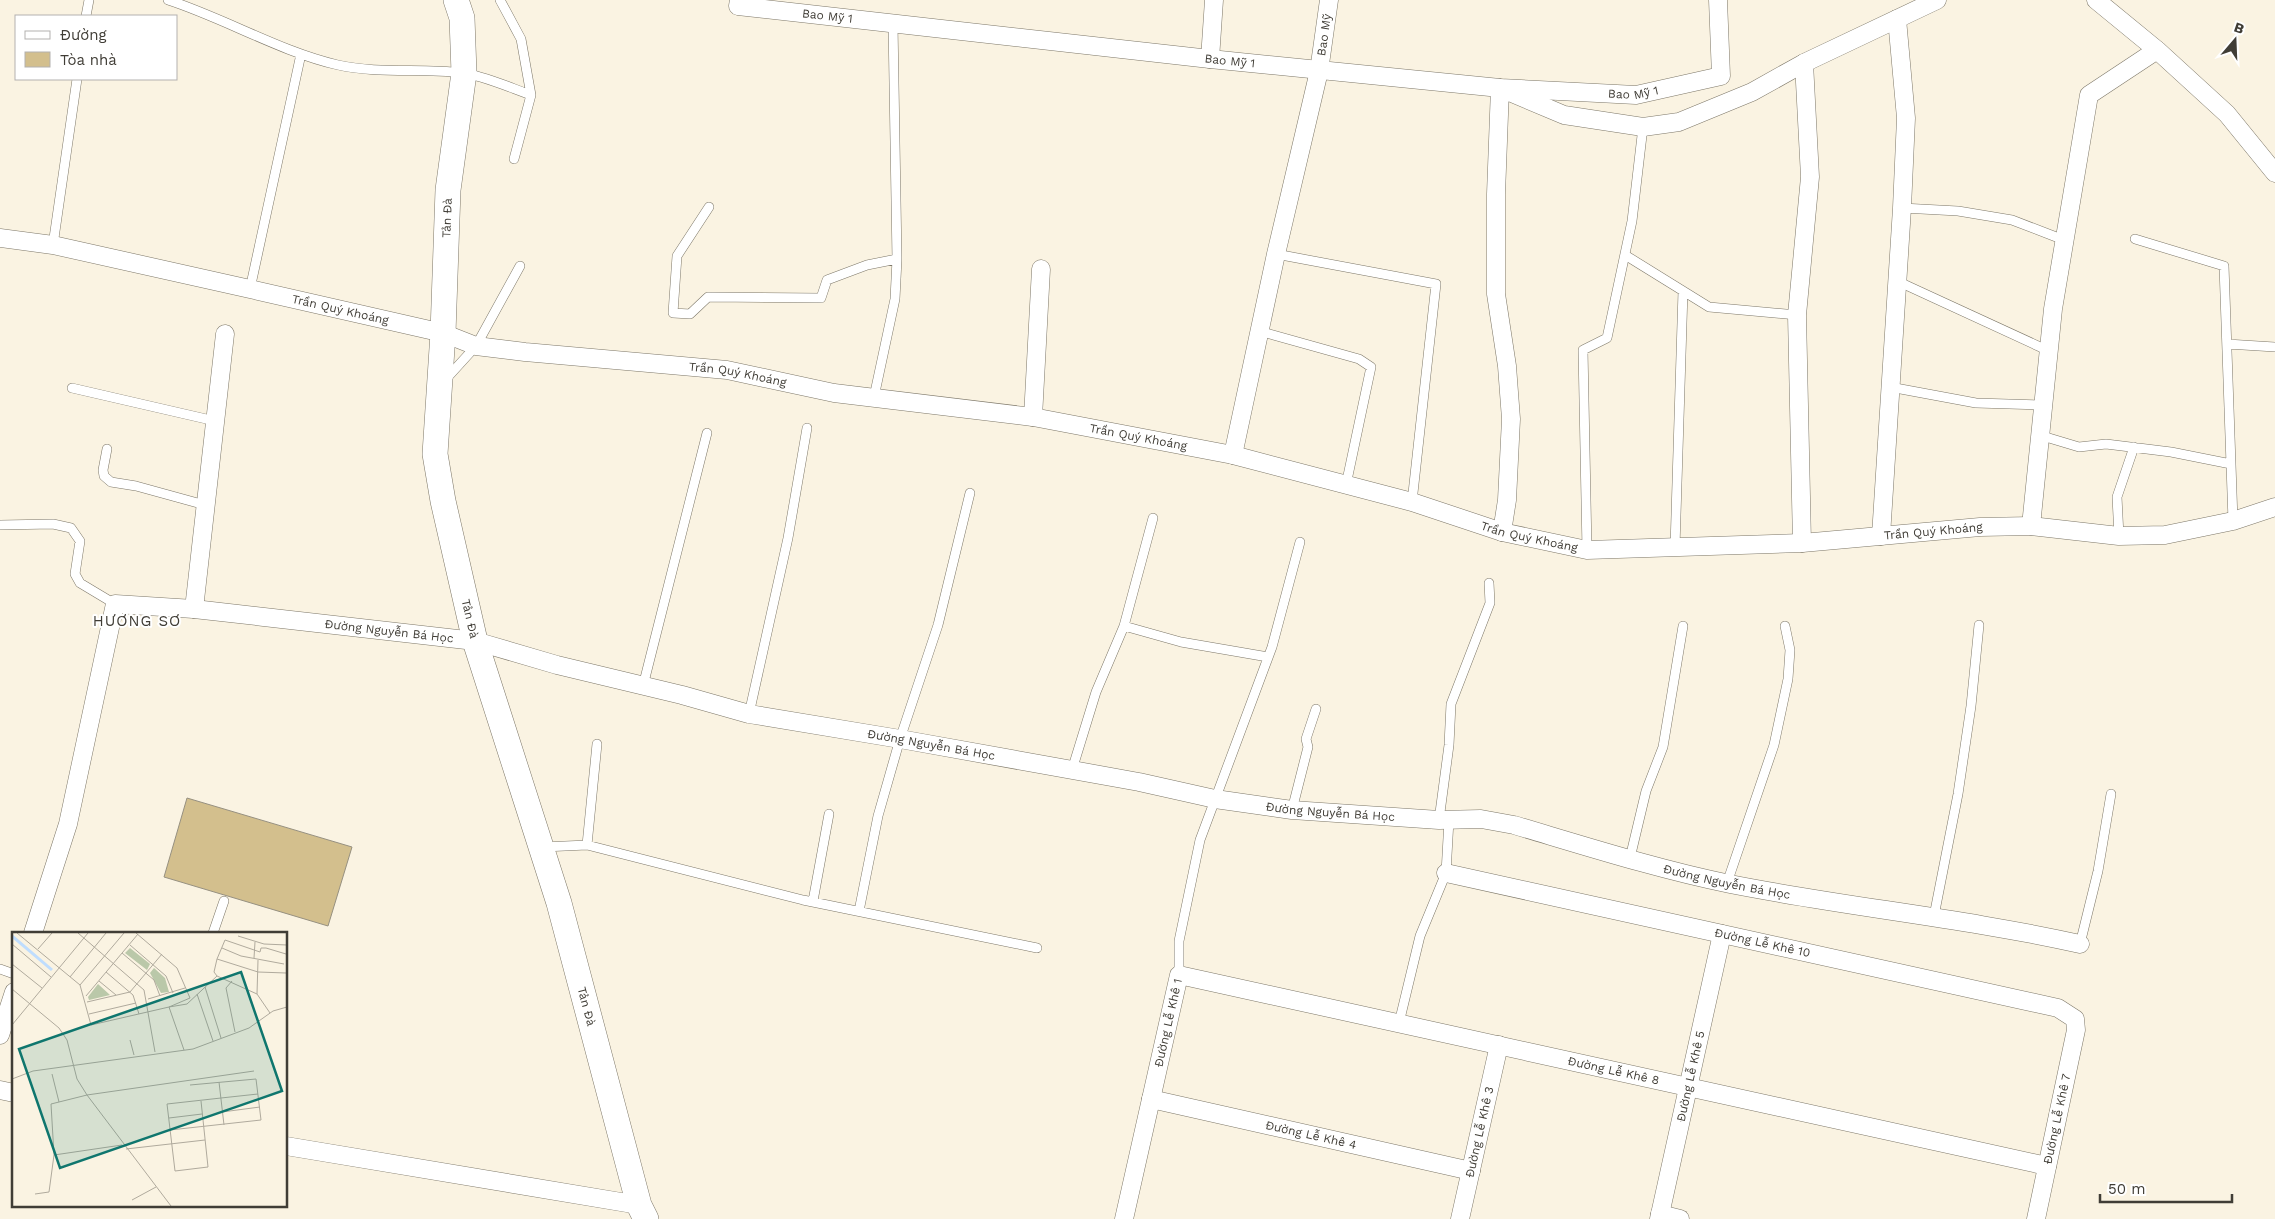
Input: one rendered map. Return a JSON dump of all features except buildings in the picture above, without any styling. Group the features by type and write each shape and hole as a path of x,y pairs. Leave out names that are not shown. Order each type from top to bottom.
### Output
{"main road":[{"name":"Tản Đà","path":"456,0 462,18 464,73 448,190 443,333 435,454 443,501 475,641 559,903 642,1212"}],"street":[{"path":"1210,59 1214,0"},
{"name":"Bao Mỹ","path":"1233,455 1276,254 1319,71 1329,0"},
{"name":"Bao Mỹ 1","path":"738,3 893,24 1319,71 1500,88 1636,95 1721,76 1718,0"},
{"path":"1502,532 1508,500 1511,418 1507,366 1496,294 1496,194 1500,88 1564,115 1643,127 1679,122 1752,92 1804,63 1937,0"},
{"path":"2096,0 2157,50 2227,114 2275,173"},
{"path":"1880,536 1902,208 1906,118 1897,18"},
{"path":"2031,526 2049,351 2064,240 2089,95 2157,50"},
{"path":"1802,543 1797,315 1810,177 1804,63"},
{"name":"Trần Quý Khoáng","path":"0,238 53,244 443,333 476,346 727,370 834,393 1033,417 1233,455 1412,502 1502,532 1587,550 1802,543 1980,526 2031,526 2119,536 2165,535 2233,521 2275,507"},
{"path":"1033,417 1041,269"},
{"path":"194,609 204,505 225,334"},
{"path":"33,932 68,824 115,604"},
{"name":"Đường Nguyễn Bá Học","path":"115,604 194,609 475,641 557,665 749,714 900,738 1215,798 1292,810 1444,820 1481,819 1514,825 1727,883 1835,903 1934,916 2080,944"},
{"name":"Đường Lễ Khê 10","path":"1446,873 2058,1008 2075,1019"},
{"name":"Đường Lễ Khê 5","path":"1659,1217 1722,934"},
{"name":"Đường Lễ Khê 8","path":"1179,975 2047,1166"},
{"name":"Đường Lễ Khê 1","path":"1124,1219 1179,975"},
{"path":"0,1035 12,998"},
{"name":"Đường Lễ Khê 7","path":"2036,1219 2076,1030 2075,1019"},
{"name":"Đường Lễ Khê 3","path":"1460,1219 1499,1045"},
{"name":"Đường Lễ Khê 4","path":"1151,1099 1471,1171"},
{"path":"288,1146 642,1212"},
{"path":"1659,1217 1680,1219"}],"lane":[{"path":"86,15 88,0"},
{"path":"168,0 216,17 301,54 338,65 370,70 464,73 531,95"},
{"path":"500,0 521,39 531,95 514,159"},
{"path":"874,397 895,299 897,259 893,24"},
{"path":"250,289 301,54"},
{"path":"53,244 77,80"},
{"path":"1587,550 1583,350 1607,338 1632,221 1643,127"},
{"path":"710,206 677,256 673,313 690,314 708,297 821,298 827,280 867,265 897,259"},
{"path":"1902,208 1958,211 2012,220 2064,240"},
{"path":"2135,239 2224,266 2233,521"},
{"path":"1276,254 1436,284 1412,502"},
{"path":"1625,255 1709,308 1797,315"},
{"path":"439,387 476,346 520,266"},
{"path":"1897,281 2049,351"},
{"path":"1676,547 1683,291"},
{"path":"1259,331 1359,359 1371,367 1346,485"},
{"path":"2227,344 2275,347"},
{"path":"1890,387 1976,404 2043,405"},
{"path":"72,388 215,421"},
{"path":"749,714 788,538 807,428"},
{"path":"643,686 706,433"},
{"path":"2039,435 2080,447 2106,444 2134,447 2231,464"},
{"path":"2119,536 2117,497 2134,447"},
{"path":"107,449 103,470 104,476 111,482 136,486 204,505"},
{"path":"859,911 878,816 900,738 938,625 970,493"},
{"path":"1072,770 1096,692 1124,626 1153,518"},
{"path":"0,525 53,524 71,528 80,541 75,574 80,583 115,604"},
{"name":"Đường Lễ Khê 1","path":"1179,975 1179,941 1200,840 1268,656 1300,542"},
{"path":"1399,1023 1420,936 1446,873 1444,820 1451,704 1490,603 1489,583"},
{"path":"1934,916 1958,794 1979,625"},
{"path":"1124,626 1181,642 1268,656"},
{"path":"1630,858 1646,790 1663,746 1684,626"},
{"path":"1727,883 1774,745 1788,679 1790,650 1785,626"},
{"path":"1292,810 1308,747 1306,739 1316,709"},
{"path":"588,845 597,744"},
{"path":"2080,944 2098,872 2111,794"},
{"path":"813,901 829,814"},
{"path":"540,847 588,845 813,901 1037,948"},
{"path":"213,932 224,901"},
{"path":"0,969 12,973"}],"district":[{"name":"HƯƠNG SƠ","path":"137,621"}]}
